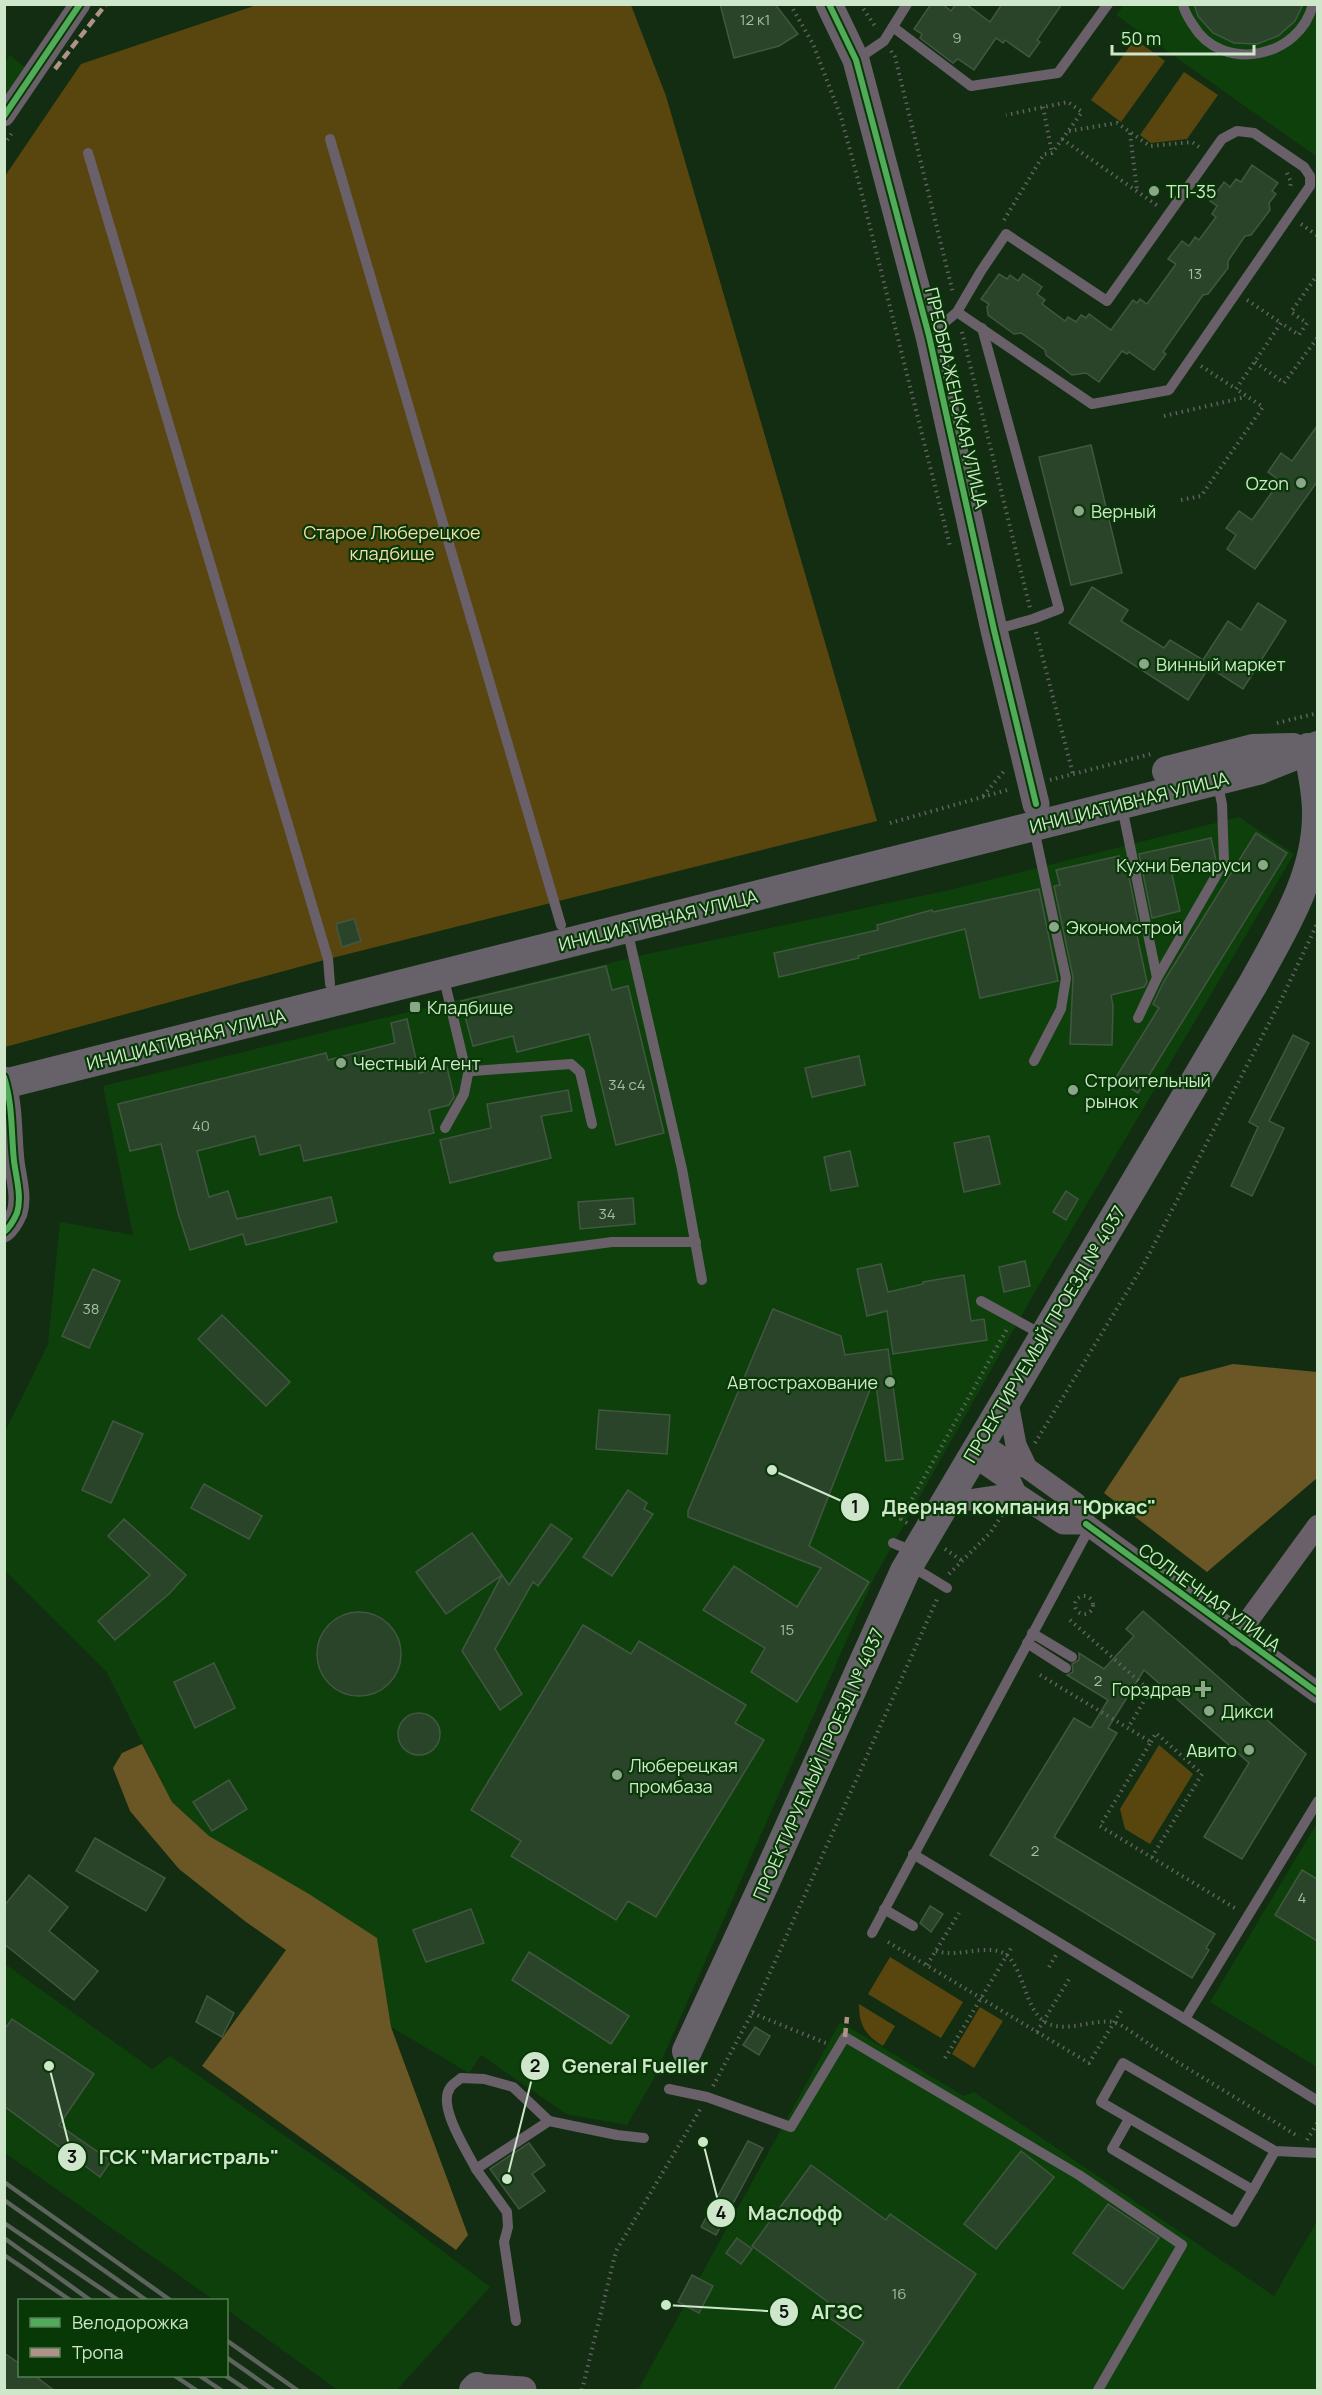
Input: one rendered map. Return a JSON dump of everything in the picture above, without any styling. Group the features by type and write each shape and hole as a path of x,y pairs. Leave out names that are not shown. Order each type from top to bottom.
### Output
{"main road":[{"name":"ИНИЦИАТИВНАЯ УЛИЦА","path":"5,1078 143,1029 561,925 1028,801 1253,749 1313,747"},
{"name":"ИНИЦИАТИВНАЯ УЛИЦА","path":"5,1078 627,928 1028,801 1121,804 1258,770 1313,747"},
{"name":"ПРОЕКТИРУЕМЫЙ ПРОЕЗД № 4037","path":"687,2051 765,1884 905,1553 943,1504 1253,984 1296,903 1316,837 1317,811 1313,747"}],"street":[{"path":"4,116 80,4"},
{"name":"ПРЕОБРАЖЕНСКАЯ УЛИЦА","path":"829,4 856,60 929,336 994,630 1028,801"},
{"path":"4,1232 17,1212 19,1196 14,1159 11,1103 5,1078"},
{"path":"1006,1397 1016,1445 1027,1468"},
{"path":"976,1448 1027,1468 1077,1503 1088,1526"},
{"path":"976,1448 1011,1482 1016,1493 1064,1524 1088,1526"},
{"path":"943,1504 1016,1493"},
{"path":"1237,1636 1317,1525"},
{"name":"СОЛНЕЧНАЯ УЛИЦА","path":"1088,1526 1317,1693"},
{"path":"476,2389 523,2391"}],"lane":[{"path":"856,60 884,41 907,4"},
{"path":"893,27 971,86 1058,73 1108,4"},
{"path":"1180,6 1197,33 1219,48 1245,55 1271,51 1294,38 1310,16 1313,4"},
{"path":"929,336 957,312 1006,234 1107,301 1222,139 1237,131 1254,132 1304,167 1310,176 1310,186 1169,390 1092,404 957,312"},
{"path":"330,140 561,925"},
{"path":"88,153 328,959 330,984"},
{"path":"982,328 1059,609 994,630"},
{"path":"1138,1018 1157,978 1224,861 1222,804 1217,780"},
{"path":"1028,801 1066,978 1061,1009 1034,1061"},
{"path":"1121,804 1157,978"},
{"path":"627,928 682,1169 702,1280"},
{"path":"443,974 465,1067 473,1071 571,1064 580,1072 592,1124"},
{"path":"445,1128 464,1094 469,1069"},
{"path":"498,1257 612,1242 696,1242"},
{"path":"981,1301 1043,1335"},
{"path":"872,1933 1088,1526"},
{"path":"905,1553 946,1587"},
{"path":"1032,1633 1072,1657"},
{"path":"1027,1643 1066,1668"},
{"path":"1185,2019 1317,1801"},
{"path":"913,1854 1317,2101"},
{"path":"884,1909 913,1926"},
{"path":"669,2089 707,2097 791,2127 845,2037 1079,2175 1182,2245 1098,2391"},
{"path":"1253,2190 1101,2102 1123,2063 1275,2151 1317,2153"},
{"path":"516,2321 504,2242 508,2227 507,2212 476,2169 452,2122 446,2104 449,2089 461,2078 484,2079 513,2087 549,2121 617,2135 644,2138"},
{"path":"1130,2119 1112,2149 1234,2222 1275,2151"},
{"path":"476,2169 549,2121"}],"path":[{"path":"790,4 813,44 841,117 952,552"},
{"path":"860,4 895,57 954,299 960,290"},
{"path":"1002,223 1044,154 1052,153 1082,112 1068,102 1006,115"},
{"path":"1043,107 1052,153"},
{"path":"1069,131 1117,123 1150,146 1192,142 1210,155"},
{"path":"1130,133 1137,190"},
{"path":"1062,139 1169,214"},
{"path":"1236,293 1299,334 1307,323 1291,312 1317,274"},
{"path":"957,312 1073,774"},
{"path":"1236,389 1281,323"},
{"path":"1255,362 1284,383 1317,337"},
{"path":"1181,501 1201,496 1263,407 1190,359"},
{"path":"1164,417 1247,396"},
{"path":"1273,724 1317,713"},
{"path":"890,823 982,798 1028,801 1073,774 1162,752"},
{"path":"982,798 1006,769 1028,801"},
{"path":"1034,1444 1144,1264 1282,998 1317,922"},
{"path":"901,1518 1013,1318"},
{"path":"582,2391 616,2251 707,2097 752,2013 946,1587 950,1571 990,1533 1002,1514"},
{"path":"1083,1596 1091,1598 1092,1609 1082,1614 1074,1606 1076,1600 1083,1596"},
{"path":"1070,1620 1150,1691 1128,1728"},
{"path":"1040,1675 1151,1742"},
{"path":"1152,1857 1202,1774 1156,1733 1100,1826 1230,1905"},
{"path":"927,1965 959,1913"},
{"path":"888,1942 1089,2063 1121,2011"},
{"path":"945,2058 1013,1945"},
{"path":"936,1951 956,1955 992,1950 1007,1956 1044,2021 1056,2026 1114,2022 1307,2142 1317,2122"},
{"path":"1049,1967 1058,1951"},
{"path":"1037,2032 1069,1979"},
{"path":"752,2013 838,2048"}],"shaded area":[{"path":"1124,5 1317,5 1317,157 1116,15"},
{"path":"10,55 27,69 5,101 5,62"},
{"path":"1239,817 1294,854 1036,1290 874,1578 653,2080 627,2125 566,2114 481,2055 469,2073 391,2027 377,1938 209,1836 172,1802 106,1671 5,1571 4,1434 48,1344 60,1222 133,1235 103,1086 647,954 949,890"},
{"path":"1233,1364 1317,1372 1317,1478 1207,1572 1104,1493 1180,1378"},
{"path":"142,1744 172,1802 209,1836 309,1894 377,1938 391,2027 468,2235 456,2250 202,2066 286,1950 246,1922 179,1869 130,1811 113,1768 122,1753"},
{"path":"1317,1823 1317,2067 1210,2002"},
{"path":"5,1964 152,2069 170,2056 350,2181 490,2287 397,2390 338,2390 228,2311 228,2299 213,2299 5,2153"},
{"path":"840,2022 964,2096 974,2092 1274,2296 1317,2221 1317,2390 638,2390"}],"green space":[{"name":"Старое Люберецкое кладбище","path":"257,5 631,5 666,96 877,821 328,959 5,1047 5,176 81,64"},
{"path":"1135,39 1165,61 1121,122 1091,100"},
{"path":"1184,72 1218,95 1187,139 1151,143 1140,135"},
{"path":"1159,1745 1193,1774 1150,1844 1125,1829 1120,1809"},
{"path":"890,1957 963,2002 941,2038 868,1994"},
{"path":"859,2004 895,2026 883,2046 864,2029"},
{"path":"980,2007 1003,2021 974,2068 952,2054"}],"building":[{"path":"720,4 775,4 798,34 779,46 734,58"},
{"path":"931,4 942,4 951,11 956,4 966,4 990,22 1002,4 1062,4 1037,40 1040,42 1029,57 1005,40 1003,43 996,38 974,70 958,59 953,63 920,38 922,34 914,29"},
{"path":"1194,4 1303,4 1295,21 1278,36 1257,44 1234,43 1213,33 1198,16"},
{"path":"1252,165 1278,183 1272,191 1276,194 1269,203 1270,210 1251,235 1245,236 1228,261 1228,268 1208,294 1203,295 1163,352 1166,354 1154,370 1129,352 1127,354 1122,351 1099,382 1086,373 1072,375 1046,355 1045,350 1021,333 1014,334 988,315 989,304 981,299 999,274 1007,279 1010,275 1018,281 1023,274 1042,287 1037,294 1045,300 1042,304 1065,321 1068,317 1076,322 1081,315 1086,318 1089,314 1111,330 1133,300 1137,303 1140,299 1147,304 1176,264 1168,259 1182,241 1189,246 1195,237 1199,240 1216,217 1212,214 1217,206 1210,201 1224,182 1230,187 1236,179 1241,182"},
{"path":"1317,426 1317,482 1255,569 1227,549 1236,535 1226,528 1239,511 1252,520 1280,481 1268,472 1281,453 1292,461"},
{"name":"Верный","path":"1091,445 1122,573 1071,585 1039,457"},
{"path":"1092,587 1128,610 1121,621 1164,648 1170,640 1203,660 1228,621 1241,630 1258,603 1286,621 1243,689 1209,667 1188,700 1069,623"},
{"path":"1256,833 1287,853 1138,1093 1115,1079 1159,1008 1153,1004 1164,981"},
{"path":"1211,838 1216,860 1214,865 1172,874 1180,911 1152,918 1139,854"},
{"path":"1119,856 1120,859 1125,858 1138,921 1134,922 1147,982 1144,987 1111,995 1112,1045 1070,1044 1073,977 1054,886 1060,885 1056,870"},
{"path":"1039,889 1058,981 980,998 965,929 779,977 774,953 878,930 877,925 932,910 933,912"},
{"path":"354,919 361,941 342,947 336,924"},
{"path":"606,966 612,990 628,986 664,1133 616,1145 589,1034 517,1052 513,1036 473,1046 461,1001"},
{"path":"407,1019 419,1073 447,1067 454,1097 449,1105 429,1110 434,1133 304,1161 300,1145 260,1155 255,1136 197,1151 209,1197 228,1191 237,1219 331,1197 337,1222 246,1245 243,1234 190,1250 178,1213 161,1144 130,1151 118,1104 326,1053 328,1060 395,1043 391,1023"},
{"path":"1293,1035 1309,1043 1269,1121 1284,1128 1252,1196 1231,1186 1258,1127 1249,1122"},
{"path":"859,1056 865,1085 812,1097 805,1068"},
{"path":"568,1090 572,1111 541,1116 551,1158 450,1183 440,1140 491,1128 487,1104"},
{"path":"989,1136 1000,1184 964,1192 954,1143"},
{"path":"850,1151 858,1186 831,1191 824,1157"},
{"path":"1066,1191 1078,1199 1066,1220 1053,1212"},
{"path":"633,1198 635,1224 580,1229 578,1202"},
{"path":"1025,1261 1030,1286 1004,1292 999,1267"},
{"path":"881,1264 888,1292 923,1284 923,1282 964,1275 971,1321 984,1319 987,1340 893,1354 887,1311 867,1316 857,1269"},
{"path":"93,1269 120,1281 89,1348 62,1336"},
{"path":"773,1309 841,1336 845,1355 888,1349 903,1459 886,1461 875,1377 809,1546 869,1582 797,1702 751,1672 765,1648 703,1610 734,1566 797,1607 821,1568 688,1517 688,1511"},
{"path":"222,1315 290,1382 266,1406 198,1339"},
{"path":"599,1410 670,1415 667,1454 596,1449"},
{"path":"113,1421 143,1434 111,1503 82,1490"},
{"path":"204,1484 262,1516 249,1539 191,1508"},
{"path":"628,1490 647,1503 644,1509 653,1514 612,1576 583,1557"},
{"path":"124,1519 186,1575 170,1593 115,1640 98,1621 150,1575 108,1536"},
{"path":"551,1524 572,1539 538,1586 533,1582 495,1649 522,1694 500,1710 462,1651 502,1575 509,1585"},
{"path":"472,1533 502,1575 446,1614 416,1572"},
{"path":"1143,1611 1306,1754 1242,1859 1204,1837 1249,1763 1144,1670 1108,1728 1117,1733 1054,1837 1215,1934 1206,1948 1209,1950 1192,1978 990,1855 1074,1718 1091,1728 1108,1700 1067,1675 1073,1672 1072,1664 1079,1660 1079,1653 1104,1669 1134,1636 1126,1629"},
{"path":"359,1612 382,1619 394,1631 401,1654 394,1677 382,1689 359,1696 336,1689 324,1677 317,1654 324,1631 336,1619"},
{"name":"Люберецкая промбаза","path":"583,1625 631,1654 639,1641 746,1705 735,1723 764,1740 656,1917 628,1901 616,1920 511,1856 521,1841 471,1810"},
{"path":"214,1663 235,1708 195,1728 174,1682"},
{"path":"419,1713 434,1719 440,1734 434,1749 419,1755 404,1749 398,1734 404,1719"},
{"path":"229,1780 247,1809 212,1831 193,1802"},
{"path":"95,1838 165,1878 146,1911 76,1871"},
{"path":"1302,1870 1317,1879 1317,1941 1275,1915"},
{"path":"29,1875 68,1907 49,1931 98,1971 74,2000 4,1944 4,1906"},
{"path":"930,1906 943,1914 931,1932 920,1923"},
{"path":"471,1909 484,1943 426,1962 413,1930"},
{"path":"529,1952 629,2016 611,2044 512,1980"},
{"path":"207,1996 234,2013 222,2037 196,2022"},
{"path":"12,2019 94,2074 59,2125 111,2161 100,2177 4,2106 4,2030"},
{"path":"755,2027 770,2036 759,2055 743,2045"},
{"path":"748,2141 763,2148 716,2235 701,2227"},
{"path":"529,2143 545,2165 532,2174 545,2191 519,2209 490,2169"},
{"path":"1021,2151 1054,2177 996,2249 964,2224"},
{"path":"811,2165 886,2220 890,2214 976,2274 896,2391 833,2391 864,2342 821,2312 828,2302 752,2246"},
{"path":"1108,2204 1159,2238 1123,2289 1073,2253"},
{"path":"737,2238 752,2249 741,2264 726,2253"},
{"path":"692,2275 713,2286 699,2313 678,2302"},
{"path":"4,2353 18,2363 18,2377 36,2377 55,2391 4,2391"}],"railway":[{"path":"4,2182 169,2299"},
{"path":"4,2200 145,2299"},
{"path":"4,2223 117,2299"},
{"path":"4,2238 89,2299"},
{"path":"4,2255 69,2299"},
{"path":"228,2341 297,2390"},
{"path":"228,2358 273,2390"},
{"path":"176,2377 196,2390"},
{"path":"202,2377 221,2390"},
{"path":"228,2377 247,2390"}],"marked path":[{"path":"55,69 106,4"},
{"path":"845,2037 847,2017"}],"cycle path":[{"path":"4,116 80,4"},
{"path":"829,4 856,60 929,336 994,630 1036,804"},
{"path":"4,1077 10,1108 19,1200 16,1216 4,1232"},
{"path":"1086,1524 1318,1693"}],"place":[{"name":"ТП-35","path":"1154,191"},
{"name":"Ozon","path":"1301,483"},
{"name":"Верный","path":"1079,511"},
{"name":"Винный маркет","path":"1144,664"},
{"name":"Кухни Беларуси","path":"1263,865"},
{"name":"Экономстрой","path":"1054,927"},
{"name":"Кладбище","path":"415,1007"},
{"name":"Честный Агент","path":"341,1063"},
{"name":"Строительный рынок","path":"1073,1090"},
{"name":"Автострахование","path":"890,1382"},
{"name":"Дверная компания \"Юркас\"","path":"772,1470"},
{"name":"Горздрав","path":"1203,1689"},
{"name":"Дикси","path":"1209,1711"},
{"name":"Авито","path":"1249,1750"},
{"name":"Люберецкая промбаза","path":"617,1775"},
{"name":"ГСК \"Магистраль\"","path":"49,2066"},
{"name":"Маслофф","path":"703,2142"},
{"name":"General Fueller","path":"507,2179"},
{"name":"АГЗС","path":"666,2305"}]}
